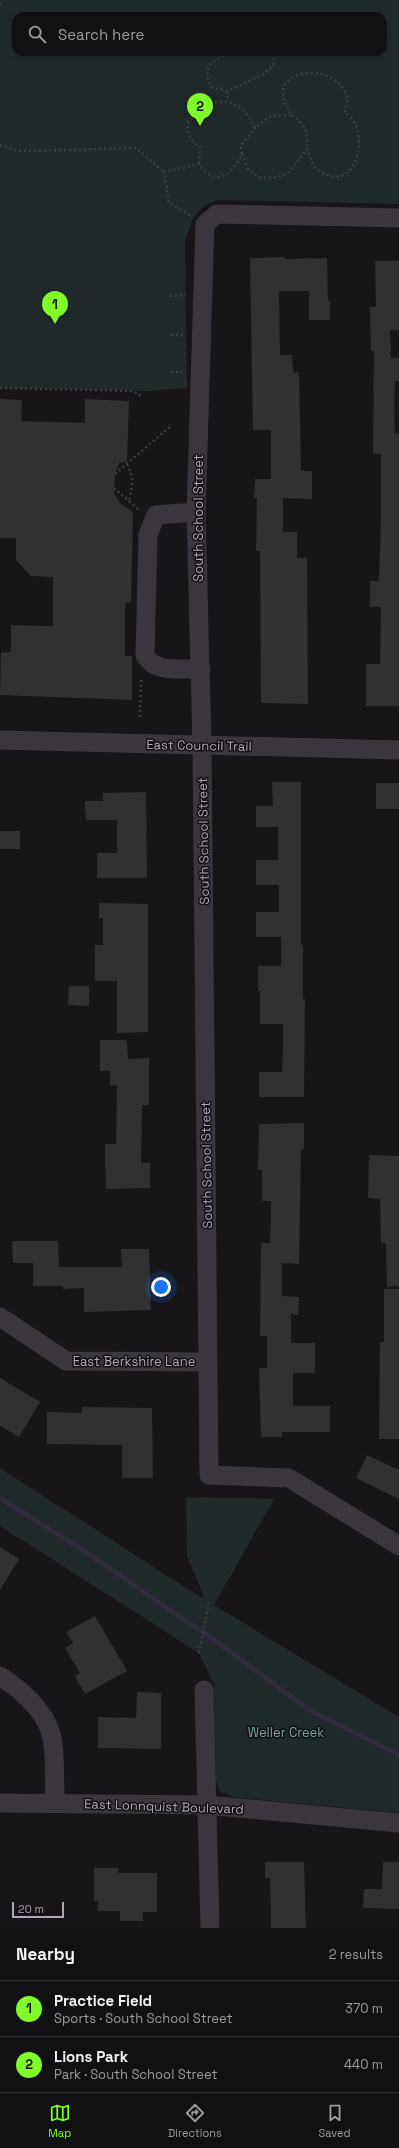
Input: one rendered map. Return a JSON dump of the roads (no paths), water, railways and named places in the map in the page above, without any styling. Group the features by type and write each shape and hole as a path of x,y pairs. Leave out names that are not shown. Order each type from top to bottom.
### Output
{"street":[{"name":"South School Street","path":"399,218 217,214 205,224 196,512 201,669 209,1475 290,1478 399,1546"},
{"path":"196,512 156,516 151,524 148,535 145,655 149,662 157,668 201,669"},
{"name":"East Council Trail","path":"0,740 399,750"},
{"name":"East Berkshire Lane","path":"0,1317 66,1361 208,1362"},
{"path":"0,1676 12,1684 38,1709 52,1738 55,1803"},
{"path":"204,1690 210,1928"},
{"name":"East Lonnquist Boulevard","path":"0,1803 207,1805 399,1823"}],"waterway":[{"name":"Weller Creek","path":"0,1498 81,1549 220,1644 309,1710 399,1755"}],"place":[{"name":"Lions Park","path":"200,126"},
{"name":"Practice Field","path":"55,324"}]}
